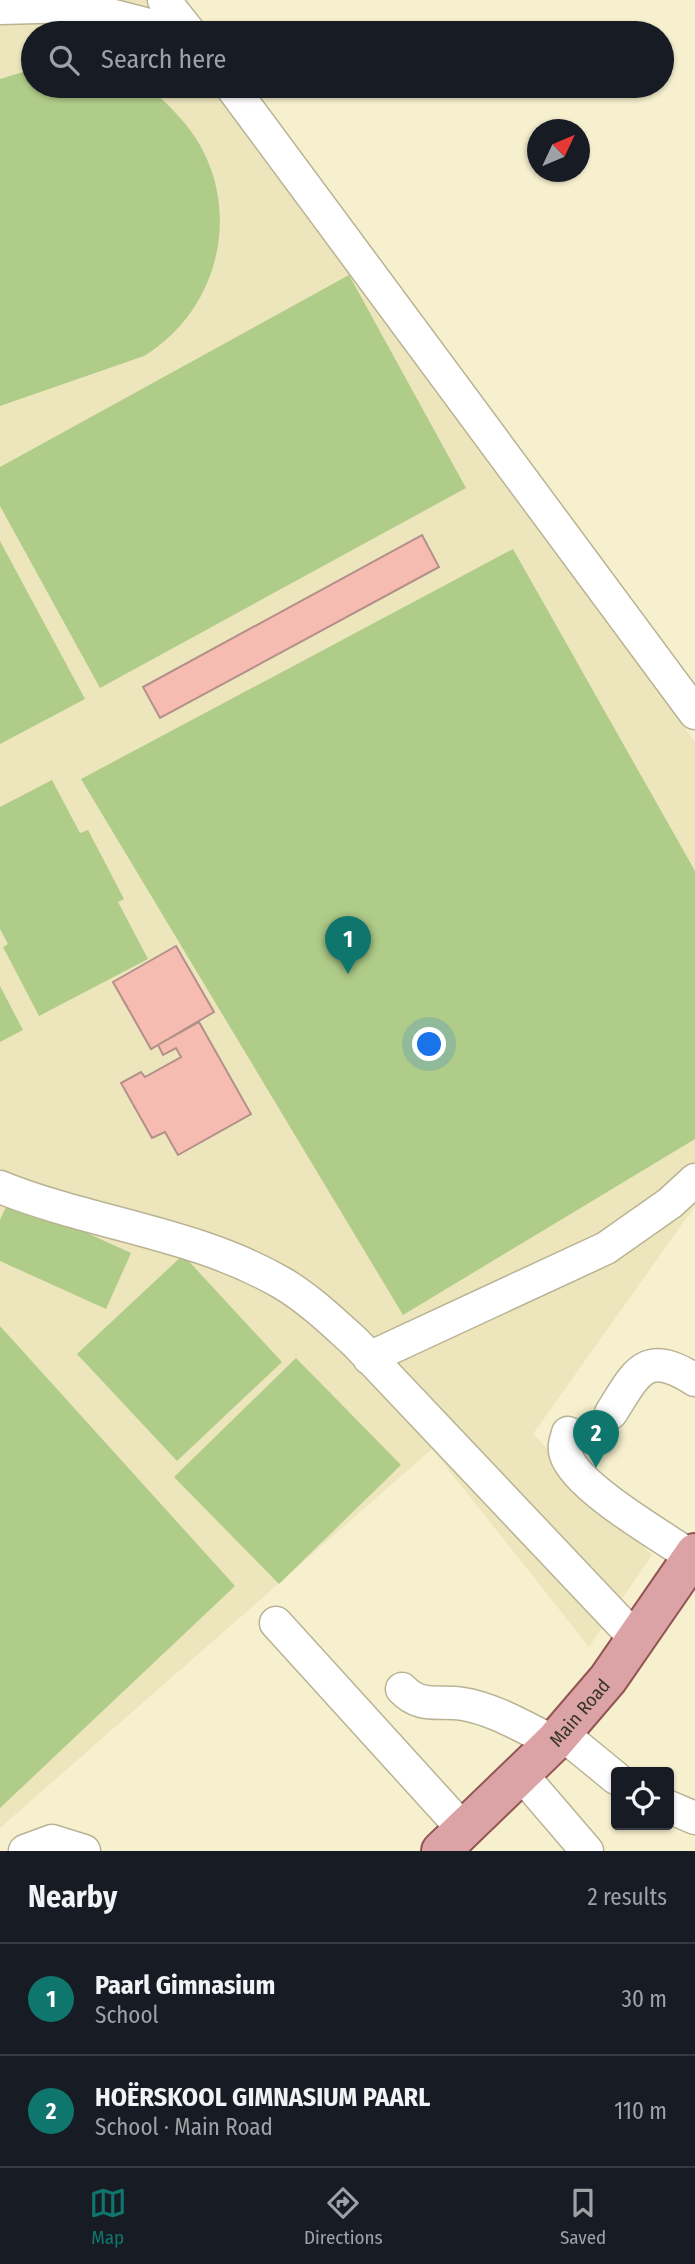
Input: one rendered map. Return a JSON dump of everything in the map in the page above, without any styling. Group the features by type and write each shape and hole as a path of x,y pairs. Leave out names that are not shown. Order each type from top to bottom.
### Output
{"main road":[{"name":"Main Road","path":"452,1840 558,1738 608,1679 694,1555"}],"street":[{"path":"164,0 181,21"},
{"path":"0,8 77,3 139,21"},
{"path":"240,98 695,713"},
{"path":"369,1358 606,1248 670,1203 695,1180"},
{"path":"0,1187 48,1206 209,1250 253,1268 318,1308 369,1358 636,1639"},
{"path":"611,1413 637,1373 646,1366 663,1364 695,1380"},
{"path":"568,1433 564,1447 566,1456 587,1482 694,1555"},
{"path":"276,1623 452,1840"},
{"path":"402,1689 418,1702 462,1704 558,1738 611,1775"},
{"path":"521,1774 587,1851"},
{"path":"674,1809 695,1818"},
{"path":"25,1851 52,1841 84,1851"}],"shaded area":[{"path":"0,0 161,0 176,21 21,21 21,98 231,98 695,742 695,1206 533,1434 652,1555 589,1647 432,1449 0,1828"}],"green space":[{"path":"21,73 21,98 161,98 182,120 202,149 215,181 220,214 218,247 209,279 194,308 172,334 144,356 0,406 0,79"},
{"path":"349,275 466,488 100,688 0,506 0,467"},
{"path":"0,541 85,699 0,744"},
{"path":"513,549 695,871 695,1139 403,1315 81,779"},
{"path":"52,780 80,833 88,830 124,899 118,902 148,959 39,1016 3,947 8,944 0,929 0,807"},
{"path":"0,986 23,1030 0,1042"},
{"path":"10,1198 131,1253 106,1309 0,1261 0,1220"},
{"path":"183,1255 282,1362 177,1461 77,1354"},
{"path":"0,1326 235,1586 0,1808"},
{"path":"296,1358 401,1465 279,1584 174,1477"}],"building":[{"path":"422,535 439,567 160,718 143,687"},
{"path":"176,946 214,1012 151,1049 113,982"},
{"path":"199,1022 251,1114 178,1155 165,1132 152,1138 121,1083 141,1072 145,1077 181,1057 176,1048 163,1055 158,1045"}],"place":[{"name":"Paarl Gimnasium","path":"348,974"},
{"name":"HOËRSKOOL GIMNASIUM PAARL","path":"596,1468"}]}
